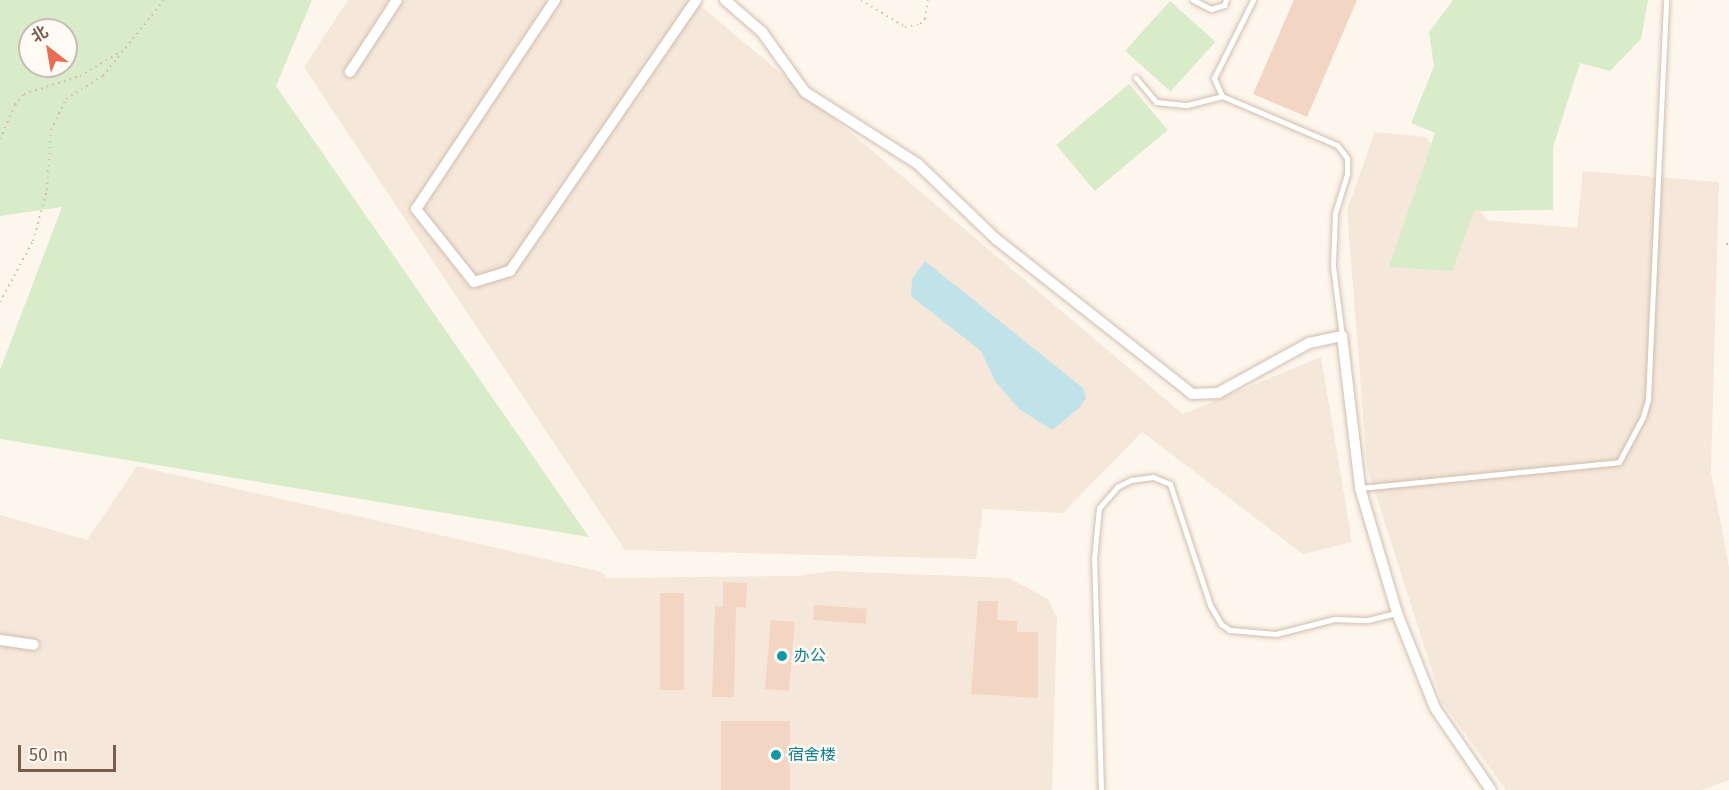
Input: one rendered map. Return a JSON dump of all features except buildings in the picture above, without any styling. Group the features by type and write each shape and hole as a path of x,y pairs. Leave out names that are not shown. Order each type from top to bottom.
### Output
{"street":[{"path":"350,72 397,0"},
{"path":"555,0 416,209 474,282 510,271 696,0"},
{"path":"724,0 762,32 806,92 918,164 996,239 1192,394 1218,393 1309,342 1342,336 1360,488 1397,613 1435,708 1491,790"},
{"path":"0,640 34,645"}],"lane":[{"path":"1193,0 1211,9 1224,5 1226,0"},
{"path":"1222,96 1214,78 1253,0"},
{"path":"1360,488 1619,462 1643,417 1648,399 1666,0"},
{"path":"1136,78 1156,102 1169,106 1222,96 1323,137 1337,145 1347,158 1347,174 1335,213 1333,266 1342,336"},
{"path":"1101,790 1094,559 1099,508 1117,488 1131,480 1153,477 1170,484 1210,605 1221,624 1230,630 1276,634 1334,620 1368,620 1397,613"}],"path":[{"path":"0,302 33,241 47,190 51,130 66,99 103,76 164,0"},
{"path":"861,0 898,25 913,27 929,12 928,0"},
{"path":"0,139 15,105 24,94 80,76 124,50"}],"shaded area":[{"path":"348,0 694,0 1183,414 1321,357 1352,542 1303,554 1142,432 1063,513 983,509 976,559 625,550 304,67"},
{"path":"1375,132 1426,137 1487,220 1577,228 1583,171 1719,182 1711,472 1729,567 1729,780 1702,790 1506,790 1442,702 1367,467 1347,210"},
{"path":"137,466 602,572 607,578 796,576 832,571 1009,578 1048,599 1057,618 1052,790 0,790 0,515 87,540"}],"green space":[{"path":"0,0 312,0 276,86 589,537 0,439 0,370 62,207 0,216"},
{"path":"1453,0 1648,0 1641,39 1610,71 1580,63 1553,147 1553,210 1474,211 1452,271 1389,267 1435,133 1411,123 1434,66 1429,32"},
{"path":"1170,1 1215,42 1171,92 1125,51"},
{"path":"1129,84 1168,130 1095,191 1056,145"}],"water":[{"path":"925,261 1083,388 1086,398 1079,408 1052,430 1019,409 995,381 981,351 911,296 912,279"}],"place":[{"name":"办公","path":"782,656"},
{"name":"宿舍楼","path":"776,755"}]}
